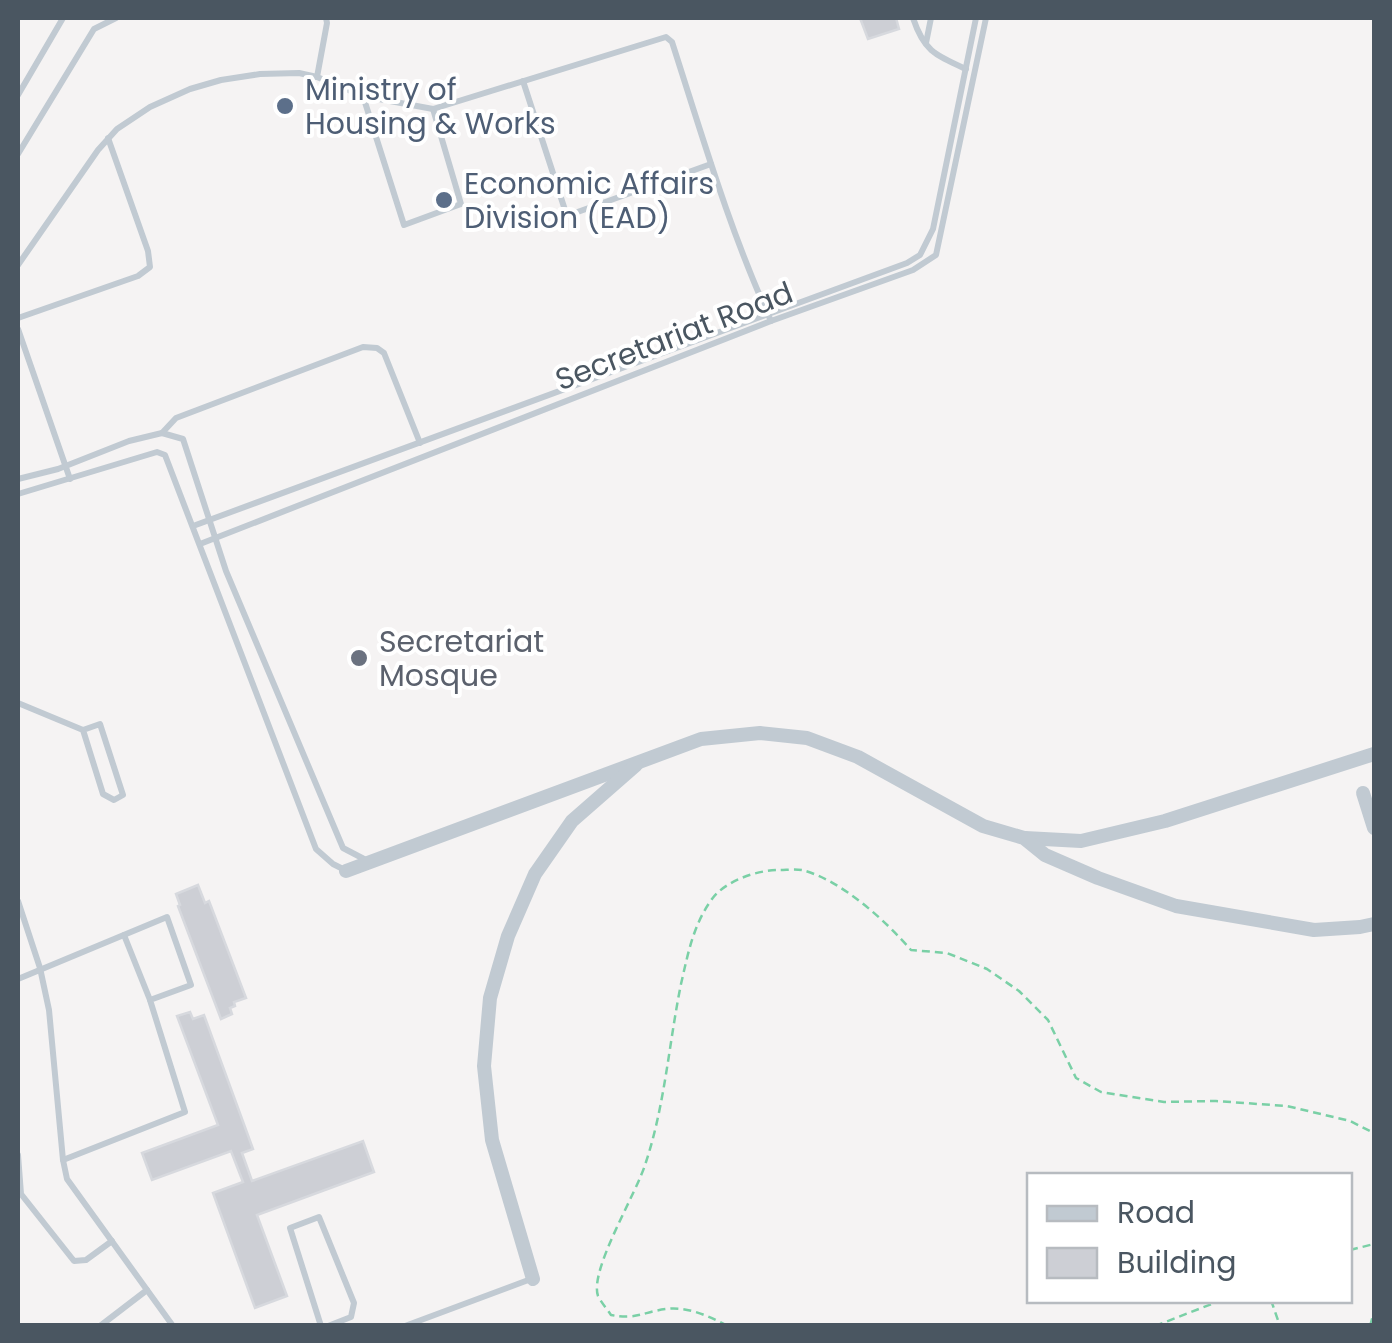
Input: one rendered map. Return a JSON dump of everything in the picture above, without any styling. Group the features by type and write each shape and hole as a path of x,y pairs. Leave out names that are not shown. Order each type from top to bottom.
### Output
{"street":[{"path":"346,870 702,740 760,733 807,738 858,757 984,826 1024,838 1081,841 1165,821 1374,754"},
{"path":"533,1278 492,1140 484,1066 490,998 508,936 535,874 572,822 642,760"},
{"path":"1363,793 1374,828"},
{"path":"1024,838 1045,854 1098,878 1176,906 1314,930 1374,924"}],"lane":[{"path":"18,96 62,18"},
{"path":"18,154 94,29 116,18"},
{"path":"317,77 326,18"},
{"path":"914,18 920,40 940,57 966,68"},
{"path":"926,44 931,18"},
{"name":"Secretariat Road","path":"200,544 920,255 932,228 976,18"},
{"name":"Secretariat Road","path":"194,526 913,270 936,254 986,18"},
{"path":"18,265 108,138 131,118 190,90 260,74 299,74 317,77 363,96 433,109 666,37 672,42 711,164 770,318"},
{"path":"523,82 565,210 572,214 711,164"},
{"path":"363,96 404,225 461,204 433,109"},
{"path":"18,318 138,276 150,267 148,251 108,138"},
{"path":"18,329 70,478"},
{"path":"162,433 176,418 364,347 384,353 420,443"},
{"path":"18,478 64,466 128,441 162,433 183,439 215,539 343,848 371,862"},
{"path":"18,494 156,452 164,455 316,849 332,864 346,870"},
{"path":"18,703 83,730 100,724 123,795 114,800 103,794 83,730"},
{"path":"18,901 40,968 48,1010 67,1179 173,1326"},
{"path":"18,979 168,916 191,985 150,1000"},
{"path":"63,1160 185,1112 150,1000 124,935"},
{"path":"18,1155 21,1194 74,1261 86,1260 112,1241"},
{"path":"320,1326 290,1228 319,1217 354,1303 350,1317 328,1326"},
{"path":"406,1326 533,1278"},
{"path":"100,1326 147,1290"}],"path":[{"path":"727,1326 687,1310 667,1309 627,1318 611,1315 598,1296 597,1280 600,1263 643,1174 657,1129 692,935 713,896 735,881 768,870 801,870 837,886 911,950 947,953 987,969 1019,991 1048,1020 1076,1078 1101,1092 1164,1102 1287,1106 1350,1121 1374,1133"},
{"path":"1155,1326 1214,1303"},
{"path":"1370,1326 1374,1312"}],"building":[{"path":"860,18 896,18 899,29 868,39"},
{"path":"198,885 205,903 209,901 246,998 234,1002 232,1014 221,1019 178,906 176,894"},
{"path":"190,1012 193,1019 204,1015 253,1149 242,1153 252,1181 363,1141 374,1172 257,1215 287,1296 255,1308 213,1193 243,1182 231,1151 152,1180 142,1153 218,1125 177,1016"}],"place":[{"name":"Ministry of Housing & Works","path":"285,106"},
{"name":"Economic Affairs Division (EAD)","path":"444,200"},
{"name":"Secretariat Mosque","path":"359,658"}]}
